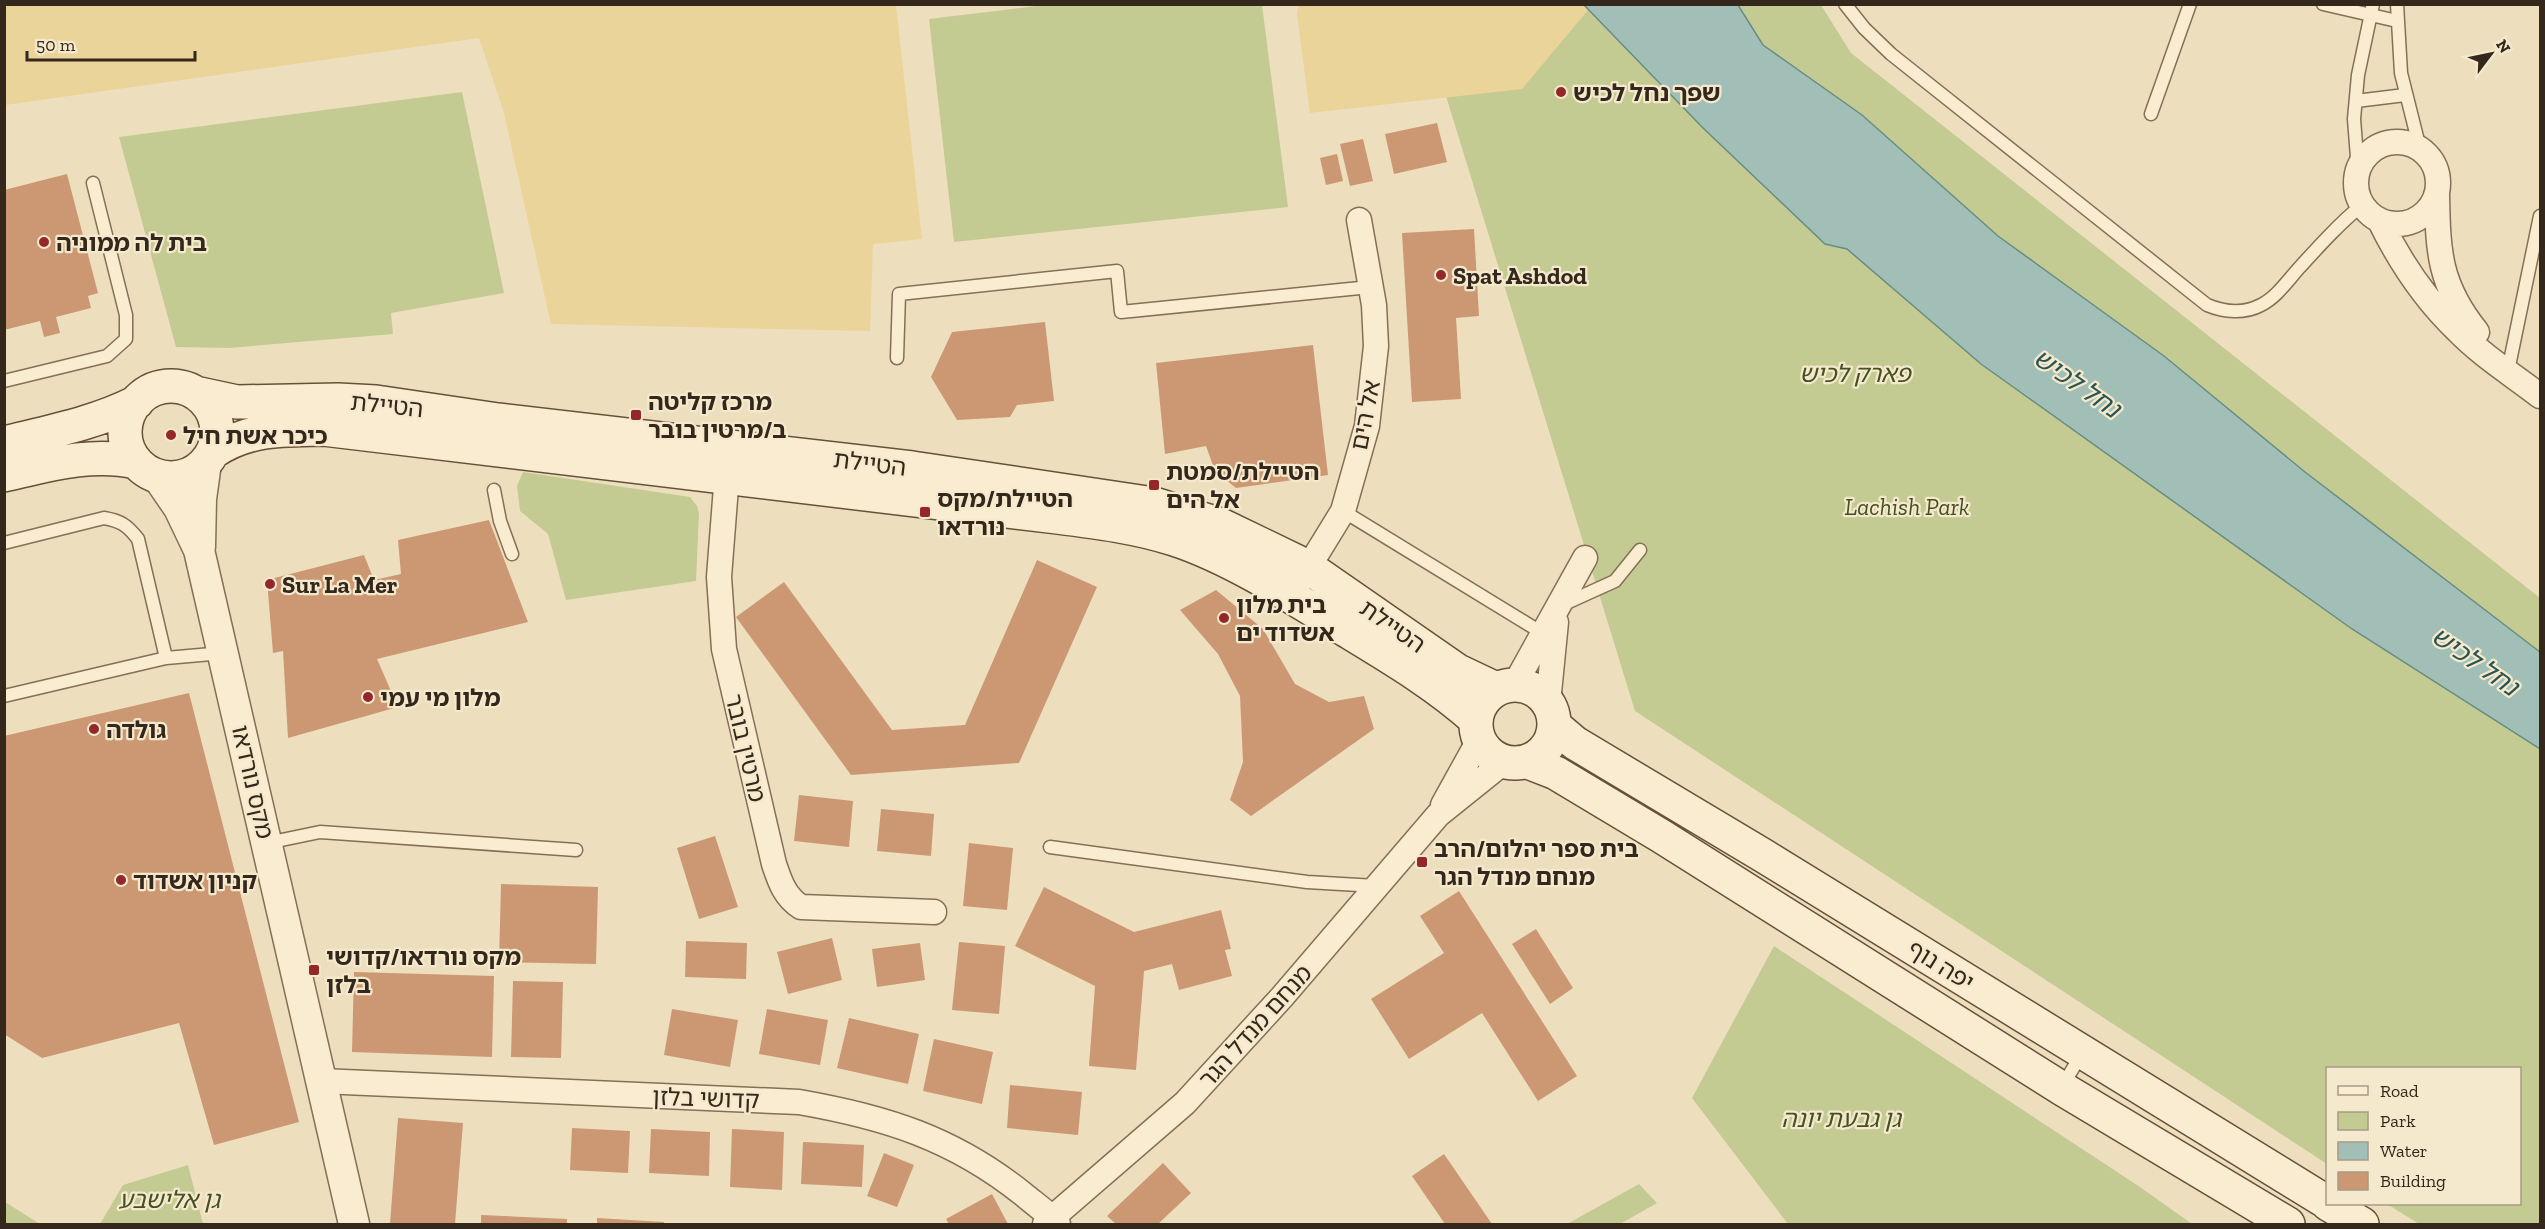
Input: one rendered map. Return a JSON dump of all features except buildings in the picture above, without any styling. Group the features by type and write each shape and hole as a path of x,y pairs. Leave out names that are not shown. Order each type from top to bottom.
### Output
{"main road":[{"path":"4,443 117,412 146,394 165,387 184,388 195,393 206,402 217,426 217,439 210,458 196,472 184,477 102,457 4,475"},
{"name":"הטיילת","path":"195,393 237,402 338,400 376,402 502,435"},
{"path":"136,402 126,425 126,438 129,451 147,469"},
{"name":"הטיילת","path":"210,458 226,443 249,434 323,429 502,435 728,462 926,503 1080,520 1140,530 1175,540 1209,554 1291,596 1401,664 1454,700 1477,730"},
{"name":"הטיילת","path":"728,462 912,468 1154,504 1221,525 1308,567 1458,671 1506,687"},
{"path":"1506,687 1534,689 1551,714 1553,737 1547,748 1516,762 1485,750 1477,730 1483,701 1506,687"},
{"name":"יפה נוף","path":"1551,714 1575,743 1764,856 2326,1202"},
{"name":"יפה נוף","path":"1516,762 1556,773 1661,836 2061,1088 2288,1224"},
{"name":"יפה נוף","path":"2331,1205 2362,1224"}],"street":[{"path":"2508,371 2461,312 2449,290 2442,268 2438,235 2438,182 2436,169 2430,158 2409,143 2383,144 2367,155 2358,170 2357,194 2362,205 2380,221 2395,251 2434,305 2458,331 2508,371 2541,396"},
{"path":"2380,221 2403,224 2414,221 2432,206 2437,195"},
{"name":"אל הים","path":"1291,596 1343,511 1367,426 1376,346 1370,287 1359,220"},
{"name":"מקס נורדאו","path":"210,458 201,499 200,550 354,1224"},
{"name":"מרטין בובר","path":"728,462 719,577 724,649 774,864 782,887 791,901 801,907 934,912"},
{"name":"מקס נורדאו","path":"147,469 179,508 200,550"},
{"path":"1506,687 1544,634 1585,558"},
{"path":"1551,714 1549,673 1558,608"},
{"path":"1438,815 1477,730"},
{"path":"1438,815 1516,762"},
{"name":"מנחם מנדל הגר","path":"1051,1222 1185,1103 1282,997 1438,815"},
{"name":"קדושי בלזן","path":"321,1081 799,1102 856,1112 905,1127 956,1150 1000,1176 1051,1222"}],"lane":[{"path":"1845,4 1864,28 1891,54 2207,305 2231,311 2251,309 2261,305 2279,290 2337,226 2362,205"},
{"path":"2151,114 2190,4"},
{"path":"2323,4 2371,10 2397,21"},
{"path":"2397,4 2401,73 2420,149"},
{"path":"2358,170 2354,119 2371,10"},
{"path":"2356,101 2405,95"},
{"path":"4,381 107,356 126,339 126,315 93,183"},
{"path":"2508,371 2541,216"},
{"path":"897,358 899,294 1117,271 1121,312 1370,287"},
{"path":"494,490 500,521 512,554"},
{"path":"1343,511 1544,634"},
{"path":"4,543 104,518 119,520 127,525 138,539 166,658"},
{"path":"1558,608 1616,581 1640,550"},
{"path":"4,696 166,658 223,653"},
{"path":"267,843 320,832 576,850"},
{"path":"1050,847 1307,882 1377,886"},
{"path":"2061,1088 2083,1053"}],"green space":[{"path":"1052,4 1262,5 1288,207 954,242 929,19"},
{"name":"Lachish Park","path":"1418,5 1821,5 1851,53 2540,598 2540,1224 2419,1224 2389,1205 2521,1205 2521,1067 2326,1067 2326,1163 1635,711"},
{"path":"462,92 504,293 391,313 393,334 229,348 176,347 119,137"},
{"path":"523,472 690,497 699,513 696,581 566,600 548,534 520,511 517,486"},
{"name":"גן גבעת יונה","path":"1774,946 2140,1187 2192,1224 1788,1224 1692,1098"},
{"name":"גן אלישבע","path":"188,1165 203,1224 100,1224 123,1185"},
{"path":"1639,1184 1657,1203 1620,1224 1567,1224"},
{"path":"5,1202 40,1224 5,1224"}],"sand":[{"path":"1299,4 1584,4 1589,9 1522,89 1310,113 1297,15"},
{"path":"4,5 896,5 922,239 873,244 870,331 551,324 504,113 479,38 5,105"}],"water":[{"name":"נחל לכיש","path":"1584,5 1738,5 1763,45 1862,115 1998,236 2164,356 2305,472 2540,652 2540,749 2352,629 1981,364 1847,249 1825,244 1702,127"}],"place":[{"name":"שפך נחל לכיש","path":"1561,92"},
{"name":"בית לה ממוניה","path":"44,242"},
{"name":"Spat Ashdod","path":"1441,275"},
{"name":"מרכז קליטה ב/מרטין בובר","path":"636,415"},
{"name":"כיכר אשת חיל","path":"171,435"},
{"name":"הטיילת/סמטת אל הים","path":"1154,485"},
{"name":"הטיילת/מקס נורדאו","path":"925,512"},
{"name":"Sur La Mer","path":"270,584"},
{"name":"בית מלון אשדוד ים","path":"1224,618"},
{"name":"מלון מי עמי","path":"368,697"},
{"name":"גולדה","path":"94,729"},
{"name":"בית ספר יהלום/הרב מנחם מנדל הגר","path":"1422,862"},
{"name":"קניון אשדוד","path":"121,880"},
{"name":"מקס נורדאו/קדושי בלזן","path":"314,970"}],"park label":[{"name":"פארק לכיש","path":"1855,373"}]}
